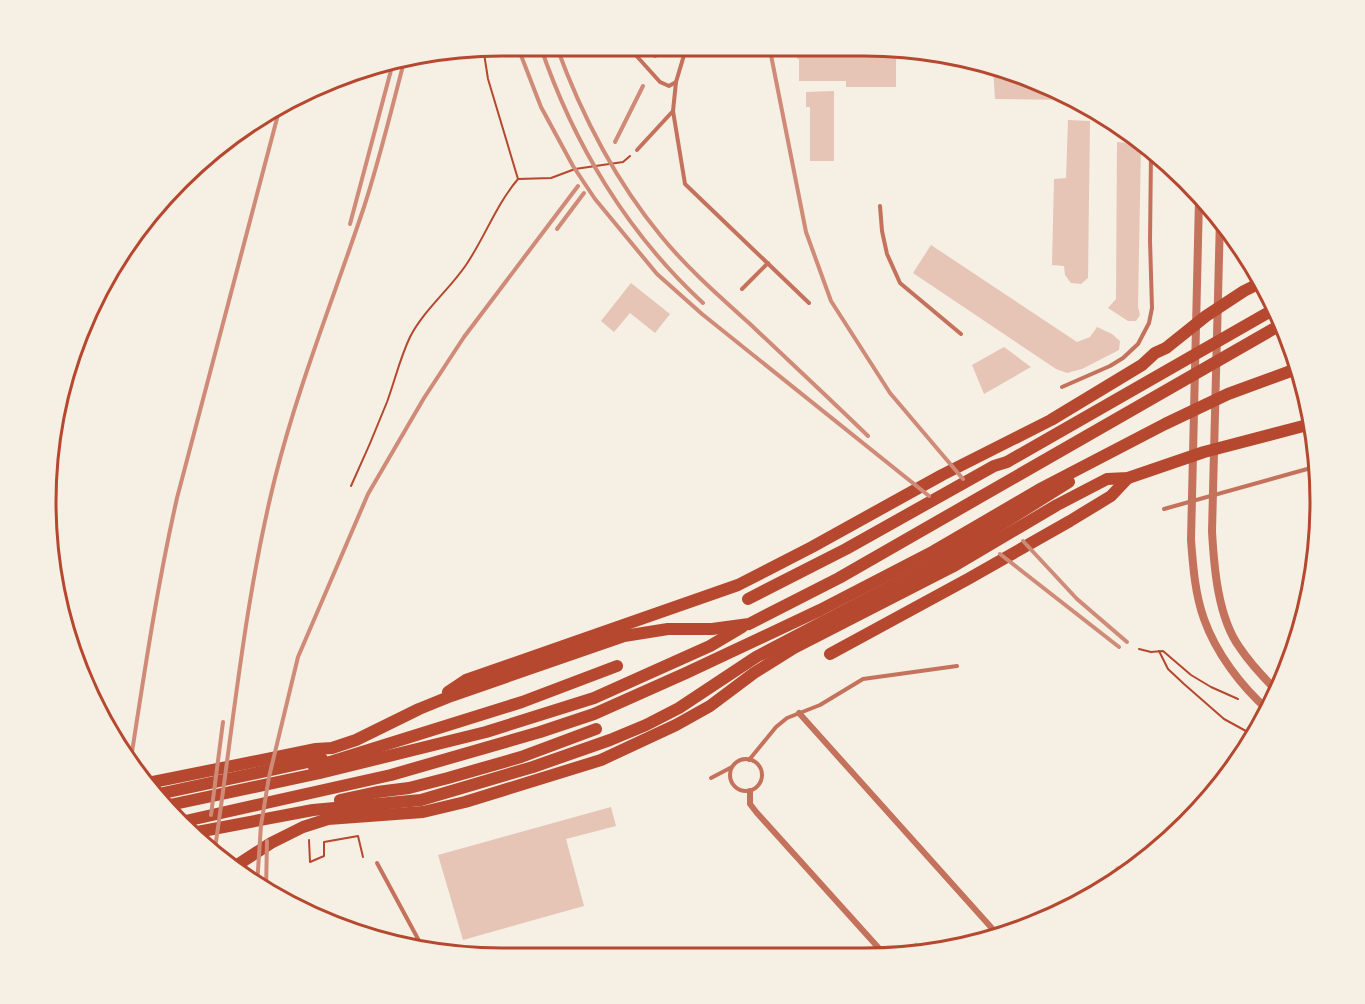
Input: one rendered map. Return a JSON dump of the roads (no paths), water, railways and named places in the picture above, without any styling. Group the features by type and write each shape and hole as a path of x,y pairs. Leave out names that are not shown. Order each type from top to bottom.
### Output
{"highway":[{"path":"748,599 897,521 994,466 1009,452 1142,365 1206,316 1254,286"},
{"path":"173,804 323,762 356,741 428,704 466,680 738,585 942,475 1009,452 1267,313"},
{"path":"169,799 323,762 486,732 594,698 710,646 839,578 1275,328"},
{"path":"240,863 271,843 303,827 328,819 423,812 465,802 601,760 676,725 710,706 754,673 794,648 1049,496 1122,446 1228,394 1290,371"},
{"path":"1049,496 1107,479 1128,478 1204,452 1303,426"},
{"path":"830,654 968,579 1111,496 1128,478"},
{"path":"315,802 332,789 391,775 594,714 943,559"},
{"path":"200,831 315,802 421,800 533,767 610,740 679,708 756,657 943,559"},
{"path":"428,704 624,636 668,629 749,624"},
{"path":"164,793 338,759 522,702 617,666"},
{"path":"189,821 350,799 377,792 410,788 521,757 596,729"},
{"path":"154,782 316,749 323,762"},
{"path":"159,788 314,754 323,762"},
{"path":"332,789 377,792"}],"street":[{"path":"1199,208 1191,540 1194,579 1204,618 1225,662 1261,702"},
{"path":"1220,234 1212,531 1215,574 1223,611 1239,647 1271,684"},
{"path":"800,713 993,929"},
{"path":"750,791 750,804 757,813 879,948"}],"lane":[{"path":"637,56 660,82 669,86 676,82"},
{"path":"684,56 676,82 673,111 686,184 808,303"},
{"path":"637,150 673,111"},
{"path":"1062,387 1123,358 1138,344 1149,323 1152,308 1151,161"},
{"path":"880,206 887,254 900,284 961,334"},
{"path":"742,289 768,263"},
{"path":"1164,508 1309,469"},
{"path":"749,760 776,727 787,718 820,705 863,679 957,666"},
{"path":"711,778 740,760 749,760 758,765 762,775 759,785 750,791 739,790 730,777 732,767"},
{"path":"377,863 419,941"}],"railway":[{"path":"521,56 541,107 573,166 595,199 657,274 702,314 929,496"},
{"path":"544,56 569,117 605,184 650,247 703,303"},
{"path":"560,56 576,96 600,145 628,192 661,236 704,281 868,436"},
{"path":"771,56 806,232 831,301 890,393 963,479"},
{"path":"215,844 247,619 275,478 305,376 370,189 403,67"},
{"path":"350,224 391,70"},
{"path":"615,142 643,86"},
{"path":"132,752 157,597 177,498 278,116"},
{"path":"258,875 261,825 269,777 298,657 368,494 424,398 464,337 578,186"},
{"path":"557,229 584,193"},
{"path":"1023,541 1077,599 1127,642"},
{"path":"1000,554 1119,647"},
{"path":"211,815 223,722"},
{"path":"266,881 267,841"}]}
